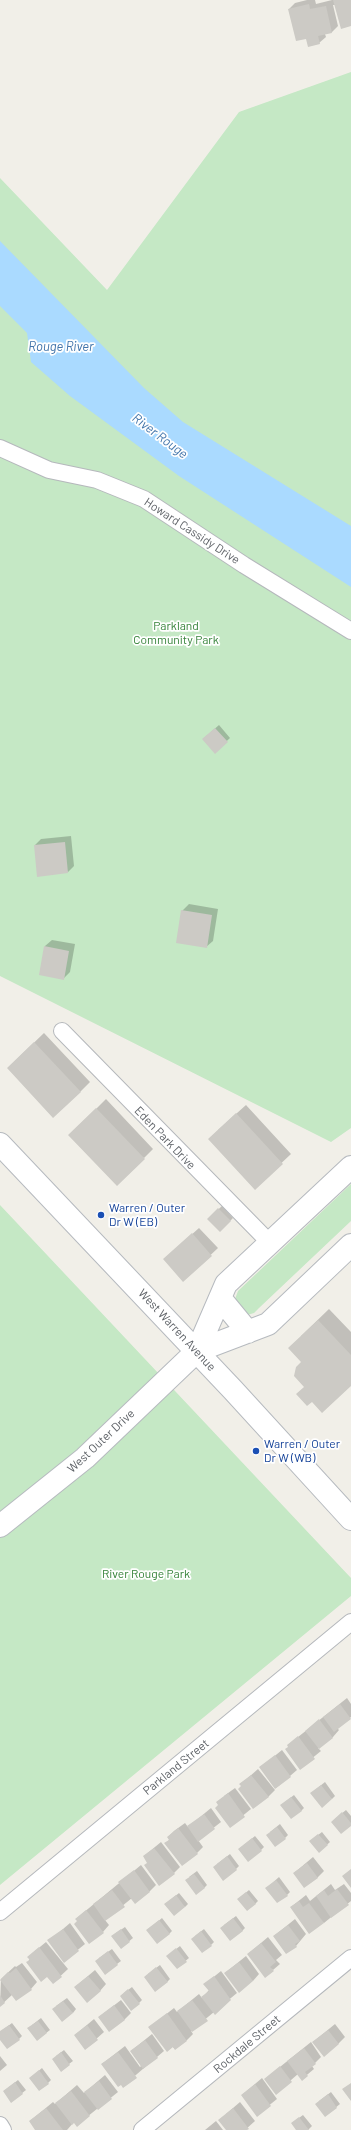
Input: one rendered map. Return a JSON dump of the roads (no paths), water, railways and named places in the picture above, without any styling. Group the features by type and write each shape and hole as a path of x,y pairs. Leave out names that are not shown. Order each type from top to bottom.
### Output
{"main road":[{"name":"West Warren Avenue","path":"0,1144 197,1351 351,1519"},
{"name":"West Outer Drive","path":"0,1526 85,1458 197,1351 226,1284 351,1167"},
{"name":"West Outer Drive","path":"197,1351 268,1324 351,1245"},
{"path":"220,1298 248,1332"}],"street":[{"name":"Howard Cassidy Drive","path":"0,448 49,470 97,480 144,499 351,631"},
{"name":"Eden Park Drive","path":"62,1031 270,1243"},
{"name":"Parkland Street","path":"0,1912 351,1622"},
{"name":"Rockdale Street","path":"142,2130 351,1958"},
{"path":"0,2126 3,2130"}],"water":[{"name":"Rouge River","path":"0,241 144,388 183,422 351,526 351,587 179,476 70,396 31,362 27,333 0,306"}],"place":[{"name":"Warren / Outer Dr W (EB)","path":"101,1215"},
{"name":"Warren / Outer Dr W (WB)","path":"256,1451"}],"water label":[{"name":"River Rouge","path":"160,436"}],"park label":[{"name":"Parkland Community Park","path":"176,633"},
{"name":"River Rouge Park","path":"146,1574"}]}
